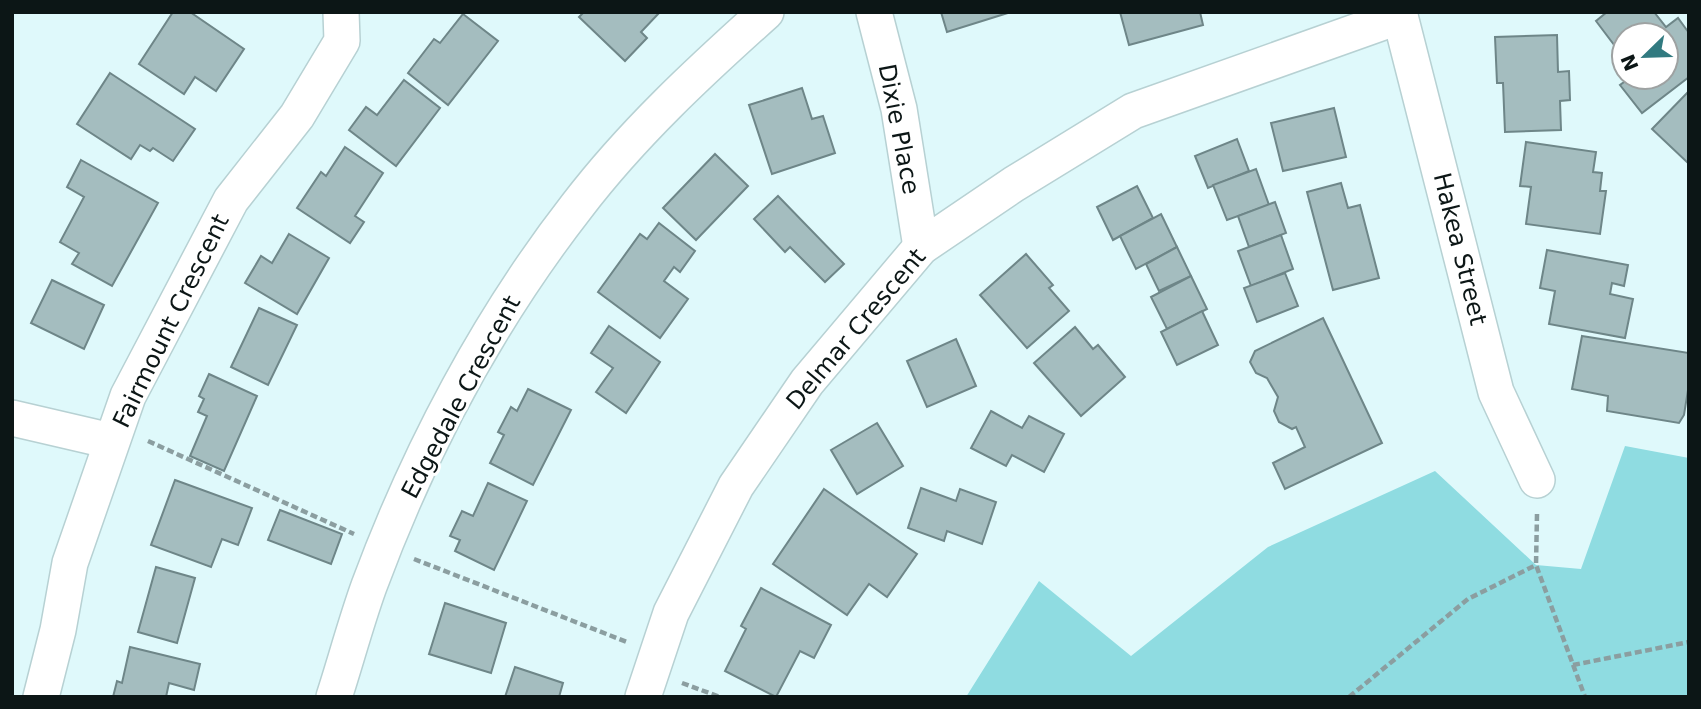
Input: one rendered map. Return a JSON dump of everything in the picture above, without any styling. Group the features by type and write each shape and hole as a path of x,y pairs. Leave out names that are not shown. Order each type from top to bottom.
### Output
{"street":[{"name":"Fairmount Crescent","path":"41,697 58,631 70,563 128,396 231,200 297,116 342,41 341,12"},
{"name":"Edgedale Crescent","path":"334,697 370,584 423,458 497,319 578,205 684,86 766,12"},
{"name":"Dixie Place","path":"874,12 900,109 921,247"},
{"name":"Delmar Crescent","path":"643,697 671,614 736,486 807,382 921,247 1014,184 1133,111 1400,14"},
{"name":"Hakea Street","path":"1400,14 1496,391 1537,480"},
{"path":"12,418 111,442"}],"path":[{"path":"1537,480 1536,565 1585,697"},
{"path":"1349,697 1468,599 1536,565"},
{"path":"1573,665 1689,642"}],"shaded area":[{"path":"1625,446 1689,458 1689,697 966,697 1039,581 1131,656 1268,547 1435,471 1536,565 1581,569"}],"building":[{"path":"173,12 190,12 244,49 216,91 195,77 184,94 139,64"},
{"path":"584,12 660,12 641,32 647,38 625,61 579,17"},
{"path":"941,12 1011,12 947,32"},
{"path":"1120,12 1200,12 1203,25 1129,45"},
{"path":"1607,12 1654,12 1661,21 1610,21 1610,40 1596,21"},
{"path":"463,14 498,41 448,105 408,73 434,39 440,43"},
{"path":"1678,18 1689,33 1689,77 1680,84 1680,21 1674,21"},
{"path":"1557,35 1558,72 1569,71 1570,100 1560,101 1561,130 1505,132 1503,83 1497,83 1495,37"},
{"path":"110,73 195,129 173,161 153,148 150,151 140,145 131,159 77,124"},
{"path":"404,80 440,108 396,166 349,130 366,107 377,115"},
{"path":"802,88 812,119 823,116 835,153 772,174 749,105"},
{"path":"1625,91 1671,91 1642,113"},
{"path":"1689,91 1689,164 1652,129"},
{"path":"1334,108 1346,157 1283,171 1271,123"},
{"path":"1237,139 1249,171 1208,188 1195,156"},
{"path":"1526,142 1596,152 1593,172 1602,173 1600,191 1606,191 1600,234 1526,224 1531,187 1520,186"},
{"path":"345,147 383,173 355,216 364,222 350,243 297,208 321,172 326,176"},
{"path":"715,154 748,186 696,240 663,208"},
{"path":"81,160 158,203 112,286 72,264 79,253 60,242 84,197 67,187"},
{"path":"1256,169 1269,205 1227,220 1213,185"},
{"path":"1341,183 1348,208 1360,205 1379,278 1333,290 1307,192"},
{"path":"1137,186 1153,218 1113,240 1097,207"},
{"path":"778,196 844,264 825,282 790,247 785,252 754,219"},
{"path":"1275,202 1286,233 1249,247 1238,216"},
{"path":"1161,214 1177,247 1136,269 1120,236"},
{"path":"659,223 695,251 680,272 674,267 664,281 688,299 660,338 598,292 640,234 647,239"},
{"path":"289,234 329,258 297,314 245,283 261,256 272,263"},
{"path":"1281,235 1293,269 1251,286 1238,251"},
{"path":"1177,247 1191,276 1159,291 1146,264"},
{"path":"1547,250 1628,265 1624,286 1612,283 1610,294 1633,299 1625,338 1549,324 1555,291 1540,288"},
{"path":"1026,254 1053,285 1049,288 1069,311 1027,348 980,295"},
{"path":"1285,273 1298,306 1257,322 1244,288"},
{"path":"1191,276 1207,309 1167,329 1151,297"},
{"path":"52,280 104,305 84,349 31,323"},
{"path":"259,308 297,325 268,385 231,367"},
{"path":"1202,311 1218,345 1177,365 1161,332"},
{"path":"1323,318 1382,443 1285,489 1273,463 1305,447 1296,427 1292,429 1279,422 1274,411 1278,397 1267,378 1256,373 1250,362 1255,351"},
{"path":"609,326 660,362 626,413 596,392 613,368 591,353"},
{"path":"1075,327 1093,349 1098,345 1125,377 1081,416 1034,363"},
{"path":"1582,336 1689,353 1689,384 1684,415 1679,423 1607,411 1608,396 1572,389"},
{"path":"956,339 976,386 927,407 907,361"},
{"path":"209,374 257,396 224,471 190,456 207,416 198,412 204,399 199,396"},
{"path":"528,389 571,410 533,485 490,463 504,435 498,432 511,407 517,411"},
{"path":"991,411 1022,428 1029,416 1064,434 1044,472 1012,455 1006,466 971,448"},
{"path":"877,423 903,466 857,494 831,450"},
{"path":"175,480 252,508 238,545 222,539 211,567 151,545"},
{"path":"488,483 527,501 494,570 455,551 460,540 450,536 462,511 473,516"},
{"path":"921,488 956,501 960,489 996,502 982,544 947,531 944,541 908,528"},
{"path":"824,489 917,554 887,597 869,584 847,615 773,564"},
{"path":"280,510 342,534 331,564 268,540"},
{"path":"156,567 195,578 177,643 138,632"},
{"path":"761,588 831,625 814,658 800,651 776,697 725,671 746,629 741,626"},
{"path":"445,603 506,623 491,673 429,654"},
{"path":"130,647 200,664 194,690 169,683 166,697 113,697 117,681 122,683"},
{"path":"515,667 563,683 559,697 505,697"}]}
